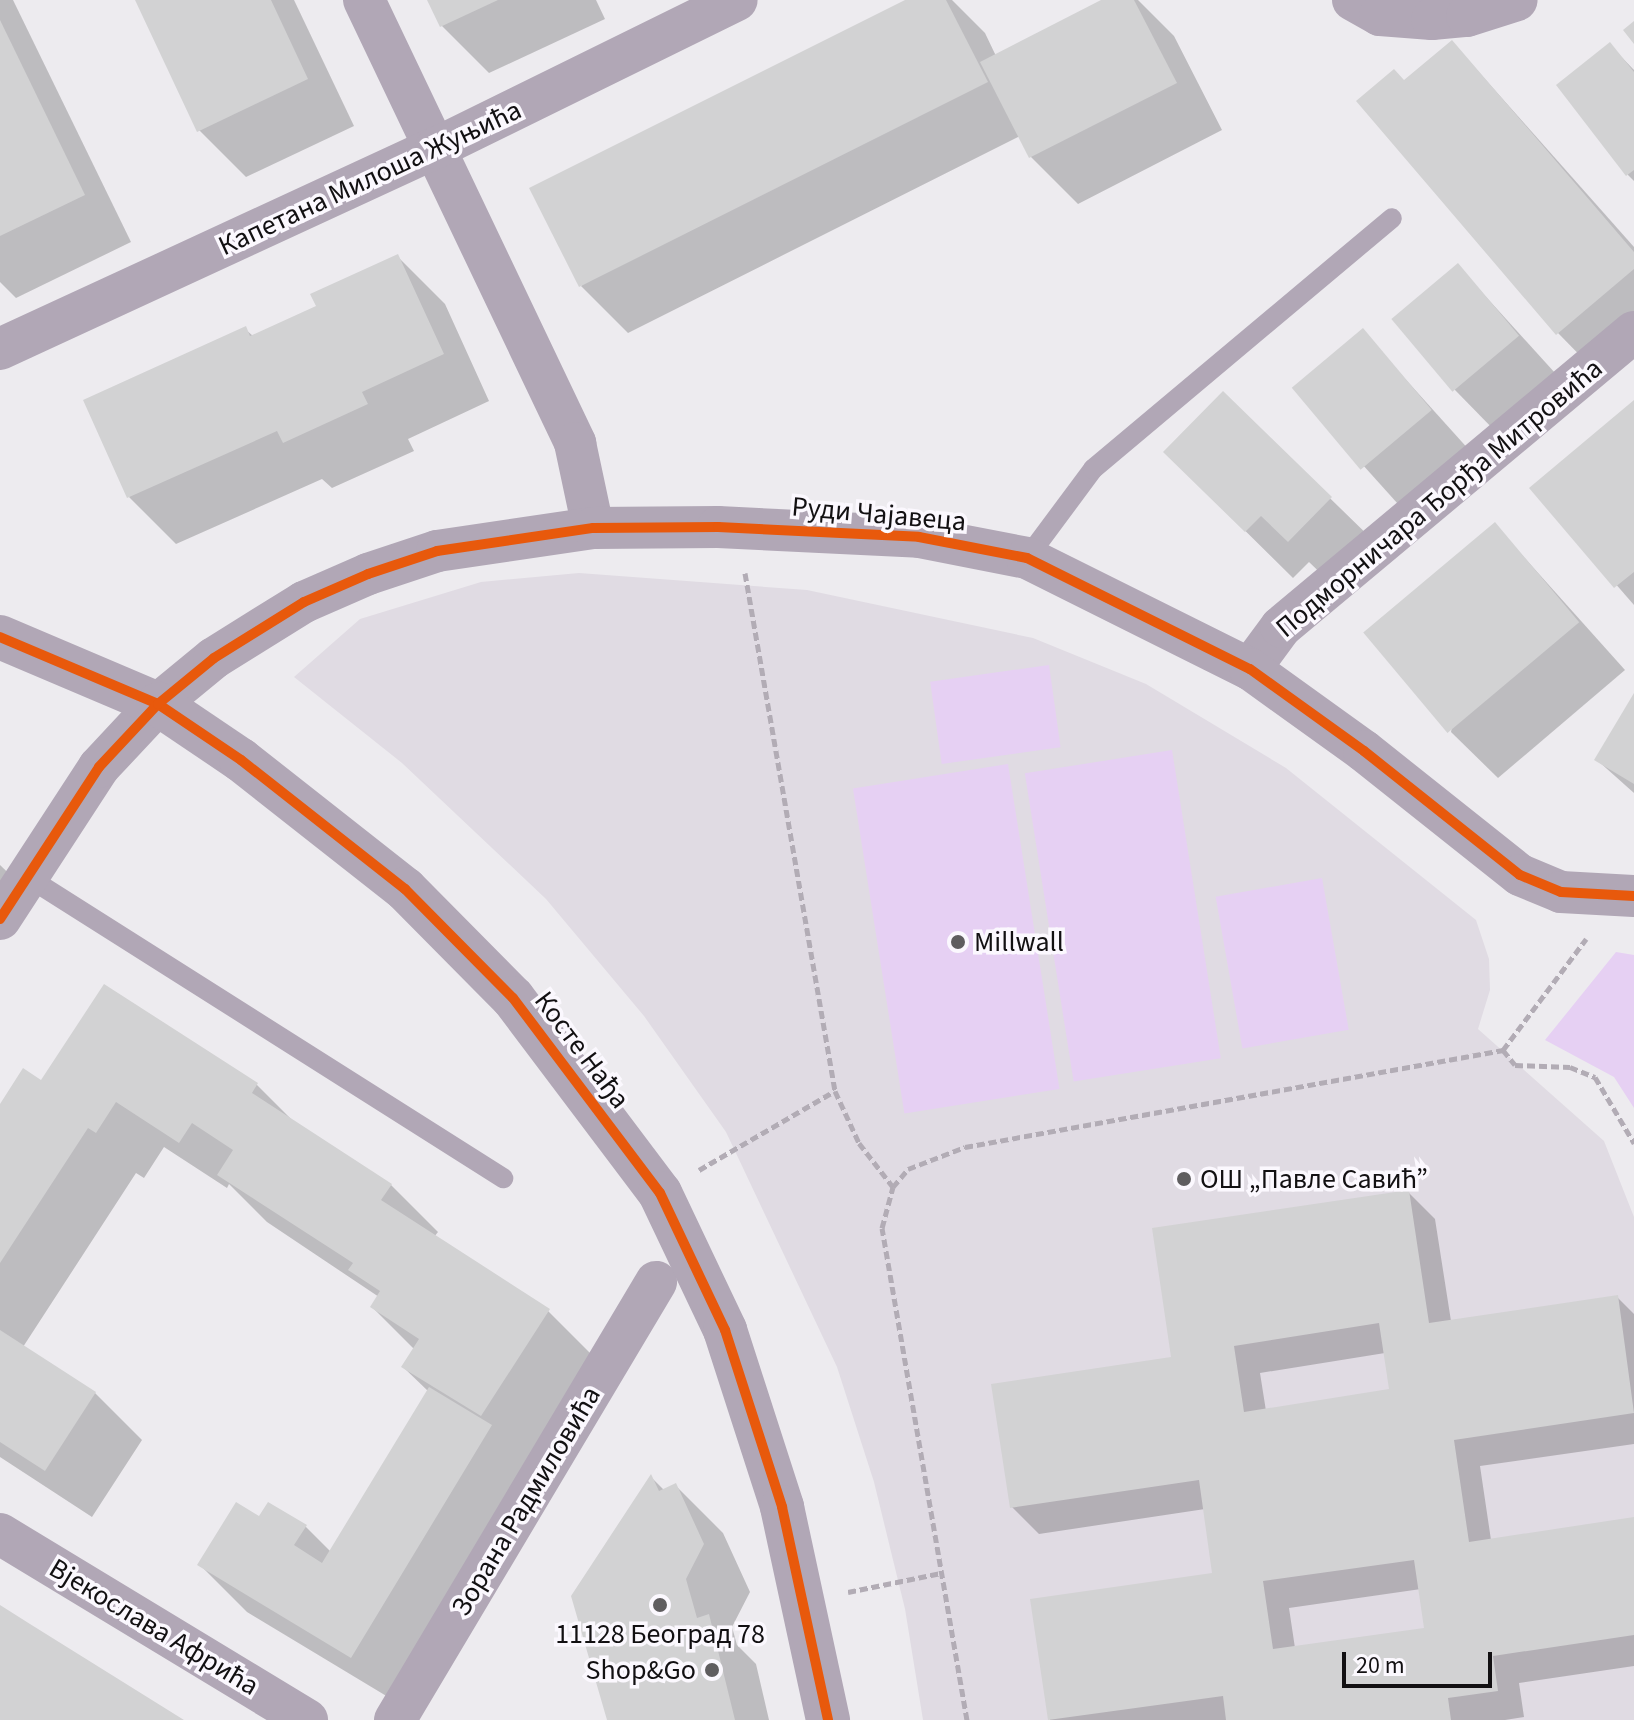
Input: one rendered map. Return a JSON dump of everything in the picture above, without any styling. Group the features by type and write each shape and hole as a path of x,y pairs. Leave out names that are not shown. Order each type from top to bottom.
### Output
{"street":[{"path":"364,0 575,443 593,528"},
{"name":"Капетана Милоша Жуњића","path":"0,349 436,148 737,0"},
{"path":"1353,0 1380,15 1432,19 1467,16 1517,0"},
{"name":"Подморничара Ђорђа Митровића","path":"1250,669 1281,627 1634,332"},
{"name":"Руди Чајавеца","path":"0,919 99,767 158,704 214,658 304,602 368,574 437,551 593,528 737,528 919,537 1027,558 1250,669 1364,751 1520,875 1561,892 1625,896"},
{"name":"Косте Нађа","path":"0,637 158,704 241,760 405,889 513,998 660,1193 725,1330 760,1429 806,1600 828,1720"},
{"name":"Зорана Радмиловића","path":"395,1720 656,1282"},
{"name":"Вјекослава Афрића","path":"0,1534 307,1720"}],"lane":[{"path":"1027,558 1093,469 1392,218"},
{"path":"26,876 503,1178"}],"path":[{"path":"737,528 835,1091 859,1143 893,1187"},
{"path":"967,1720 882,1228 893,1187 908,1169 965,1147 1503,1050 1516,1039 1625,896"},
{"path":"1503,1050 1515,1065 1570,1067 1595,1077 1634,1143"},
{"path":"706,1166 835,1091"},
{"path":"806,1600 941,1573"}],"shaded area":[{"name":"ОШ „Павле Савић”","path":"579,573 807,590 1033,638 1146,684 1286,768 1476,920 1489,959 1490,990 1478,1029 1604,1141 1634,1217 1634,1720 923,1720 905,1609 874,1482 837,1367 726,1132 644,1016 546,899 402,763 294,677 360,619 481,582"},
{"path":"1049,665 1061,747 942,764 930,682"},
{"path":"1172,750 1221,1058 1074,1081 1025,773"},
{"name":"Millwall","path":"1008,764 1059,1089 904,1114 853,789"},
{"path":"1322,878 1349,1030 1242,1048 1216,897"},
{"path":"1616,952 1634,955 1634,1108 1614,1077 1545,1040"}],"building":[{"path":"135,0 271,0 308,79 197,132"},
{"path":"427,0 498,0 440,27"},
{"path":"905,0 946,0 988,82 579,287 529,188"},
{"path":"1101,0 1134,0 1177,83 1029,158 980,62"},
{"path":"0,20 85,195 0,236"},
{"path":"1634,21 1634,44 1623,30"},
{"path":"1452,40 1634,252 1634,269 1556,335 1356,101 1394,69 1404,80"},
{"path":"1610,42 1634,72 1634,170 1626,176 1556,85"},
{"path":"398,254 444,354 362,392 368,404 283,443 277,431 127,498 83,400 246,326 250,336 316,306 310,294"},
{"path":"1458,263 1519,336 1452,392 1391,319"},
{"path":"1363,328 1432,410 1361,470 1292,388"},
{"path":"1223,391 1332,497 1288,542 1261,516 1245,532 1163,452"},
{"path":"1634,400 1634,572 1614,588 1529,488"},
{"path":"1495,522 1579,622 1447,733 1363,633"},
{"path":"1634,693 1634,784 1594,760"},
{"path":"104,984 258,1083 252,1093 392,1184 381,1200 550,1309 481,1416 401,1367 419,1339 370,1307 380,1291 348,1270 353,1263 217,1175 233,1150 192,1123 179,1143 116,1102 96,1133 88,1128 0,1263 0,1104 23,1068 41,1080"},
{"path":"1409,1190 1429,1323 1618,1295 1634,1413 1454,1440 1469,1542 1634,1517 1634,1635 1493,1656 1498,1691 1448,1698 1451,1720 1226,1720 1223,1696 1048,1720 1030,1599 1212,1573 1199,1480 1010,1508 991,1384 1171,1357 1152,1228","holes":["1379,1323 1389,1389 1244,1412 1234,1346","1414,1560 1424,1628 1273,1649 1263,1581"]},
{"path":"0,1330 96,1392 45,1471 0,1442"},
{"path":"429,1387 492,1425 351,1658 197,1565 236,1502 259,1516 268,1502 307,1525 294,1545 322,1563"},
{"path":"651,1474 659,1491 676,1483 704,1544 686,1579 697,1618 709,1614 735,1720 607,1720 571,1596"},
{"path":"0,1605 30,1624 184,1720 0,1720"}],"cycle path":[{"path":"0,919 99,767 158,704 214,658 304,602 368,574 437,551 593,528 718,527 919,537 1027,558 1250,669 1364,751 1520,875 1561,892 1634,896"},
{"path":"0,637 158,704 241,760 405,889 513,998 660,1193 725,1330 782,1507 828,1720"}],"place":[{"name":"Millwall","path":"958,942"},
{"name":"ОШ „Павле Савић”","path":"1184,1179"},
{"name":"11128 Београд 78","path":"660,1605"},
{"name":"Shop&Go","path":"712,1670"}]}
